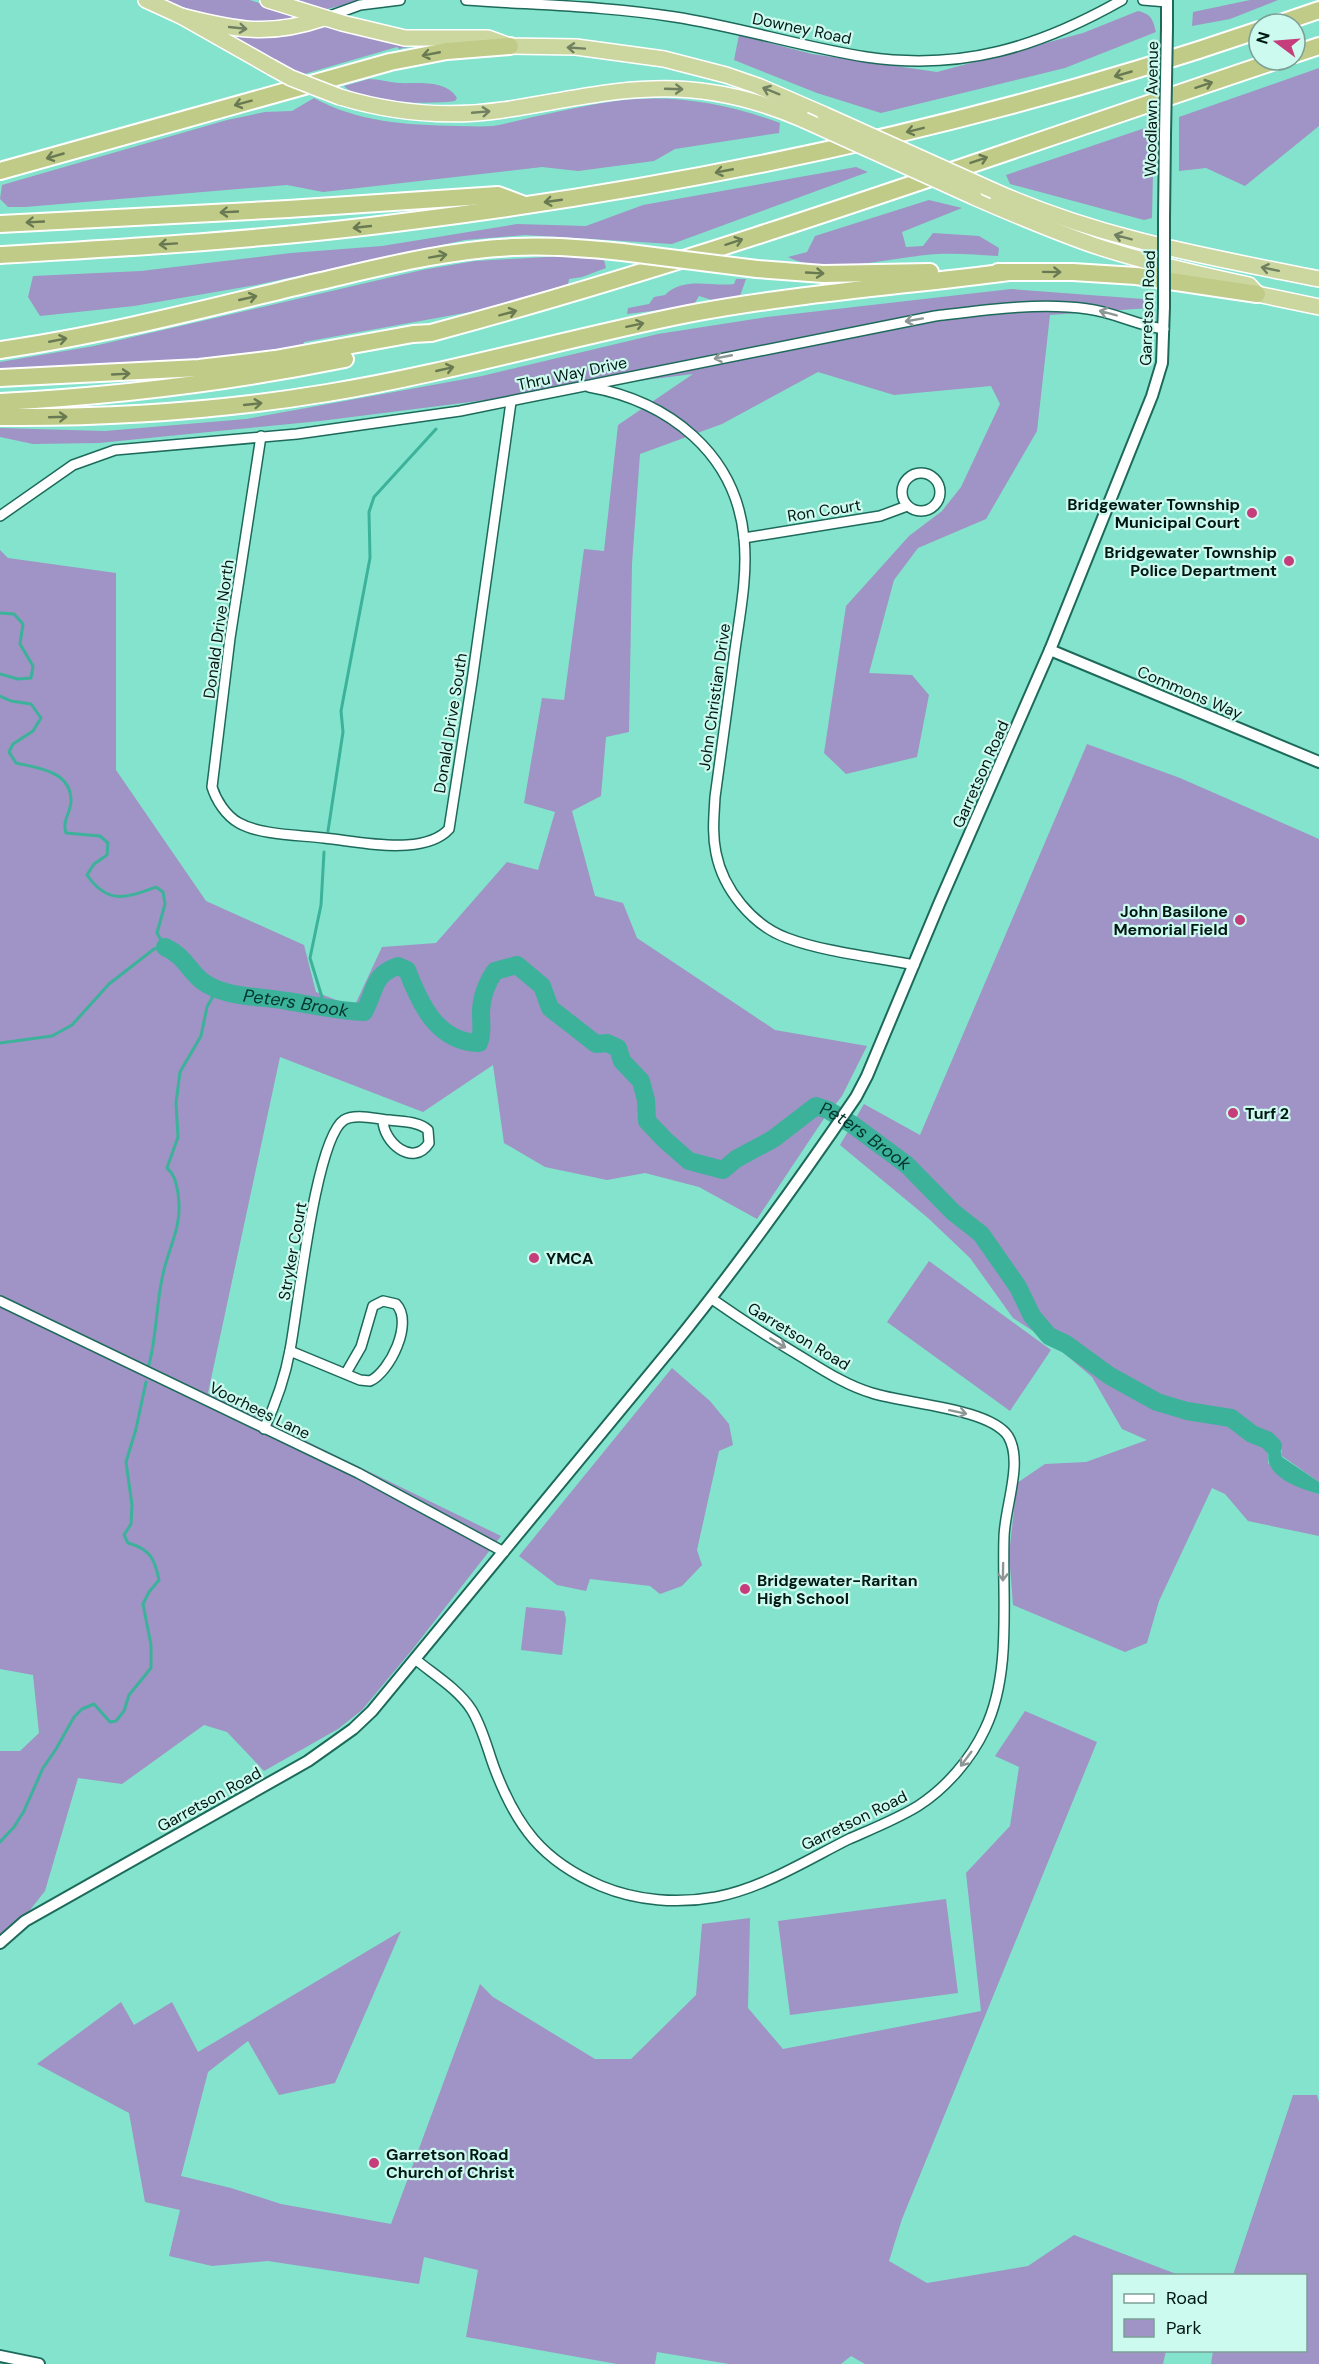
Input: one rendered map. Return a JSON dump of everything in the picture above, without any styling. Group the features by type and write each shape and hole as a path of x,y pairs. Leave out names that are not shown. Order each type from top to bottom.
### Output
{"highway":[{"path":"268,0 324,18 405,38 488,38 510,46"},
{"path":"152,1 291,78 360,103 406,111 467,114 633,90 675,88 748,99 804,120 1029,221 1094,245 1150,262 1249,285 1257,294"},
{"path":"181,16 234,28 278,30 324,18"},
{"path":"0,255 270,236 409,222 664,183 886,137 1048,96 1247,34"},
{"path":"0,171 390,62 447,51 510,46 576,47 664,59 758,86 994,191 1071,222 1128,239 1319,279"},
{"path":"0,378 127,374 198,368 275,359 413,334 431,333 559,299 774,230 1247,70"},
{"path":"0,224 498,195 524,205"},
{"path":"0,350 132,326 349,274 458,252 514,247 550,246 622,252 757,269 823,274 1063,272 1136,276 1257,294 1319,307"},
{"path":"0,417 172,412 275,402 383,383 573,338 722,308 1009,272"},
{"path":"0,402 139,392 250,376 415,343 431,333"}],"street":[{"path":"324,18 360,5 400,0"},
{"name":"Downey Road","path":"466,0 624,10 676,17 866,57 929,62 997,53 1047,38 1122,0"},
{"path":"624,10 625,0"},
{"path":"1143,0 1167,1"},
{"name":"Woodlawn Avenue","path":"1164,218 1167,1"},
{"name":"Garretson Road","path":"0,1943 26,1921 61,1900 326,1748 353,1729 372,1711 711,1299 856,1097 1050,650 1155,388 1162,363 1164,328 1164,218"},
{"name":"Thru Way Drive","path":"0,516 73,465 100,453 130,448 297,434 460,411 935,316 1000,308 1087,308 1164,328"},
{"name":"John Christian Drive","path":"584,387 611,391 637,399 670,417 698,439 711,454 730,488 742,523 744,574 713,830 716,853 729,887 754,918 778,934 810,945 914,965"},
{"name":"Donald Drive South","path":"234,820 262,831 381,844 407,845 436,838 448,829 472,681 511,402"},
{"name":"Donald Drive North","path":"234,820 220,804 212,787 230,638 261,436"},
{"name":"Ron Court","path":"920,472 932,476 939,485 939,497 936,503 926,511 913,510 907,506 901,495 904,482 920,472"},
{"name":"Ron Court","path":"744,538 880,516 907,506"},
{"name":"Commons Way","path":"1050,650 1319,762"},
{"name":"Stryker Court","path":"264,1429 279,1394 290,1351 318,1190 336,1128 347,1118 383,1120 421,1125 430,1134 429,1143 424,1150 415,1153 401,1149 385,1134 383,1120"},
{"name":"Garretson Road","path":"414,1659 460,1697 472,1710 506,1800 524,1829 539,1845 571,1869 599,1885 641,1898 698,1900 741,1890 918,1806 956,1772 985,1729 995,1705 1001,1678 1004,1525 1014,1464 1014,1454 1008,1436 987,1419 886,1397 848,1384 762,1333 711,1299"},
{"name":"Voorhees Lane","path":"0,1301 358,1473 504,1552"},
{"path":"290,1351 346,1373 370,1381 377,1377 388,1364 397,1345 402,1327 402,1313 396,1304 383,1301 370,1311 361,1347 346,1373"},
{"path":"0,2356 39,2364"}],"green space":[{"path":"166,0 250,0 300,17 281,25 213,19 170,5"},
{"path":"285,0 365,0 323,10"},
{"path":"1250,0 1278,0 1230,19 1192,26 1193,12"},
{"path":"1138,11 1151,18 1156,32 1065,68 881,113 817,93 734,60 739,35 812,54 937,72 1083,33"},
{"path":"324,27 408,45 408,47 399,49 397,47 301,75 230,35 279,36"},
{"path":"1319,68 1319,126 1245,186 1206,168 1179,171 1179,117"},
{"path":"369,79 438,85 452,92 457,98 455,101 447,102 393,102 365,97 344,86"},
{"path":"314,98 330,106 365,117 419,125 493,126 598,104 655,98 710,104 780,123 779,133 675,149 654,161 578,171 542,167 323,192 287,185 25,207 8,207 0,199 2,185 227,120 265,112 292,111"},
{"path":"1154,125 1152,218 1144,220 1010,184 1006,175"},
{"path":"856,167 868,172 672,244 525,235 465,240 256,285 134,306 40,316 28,297 33,276 141,271 291,253 382,246 517,224 586,226 643,205"},
{"path":"929,200 962,208 902,232 906,247 923,246 933,233 979,236 999,248 998,256 938,254 841,265 804,263 788,257 807,252 815,236"},
{"path":"563,256 604,260 606,268 569,279 568,285 481,310 304,342 303,346 193,360 0,370 0,362 94,346 422,270 475,261"},
{"path":"736,279 746,279 740,296 715,301 699,296 693,306 627,314 628,308 649,304 654,297 665,295 680,286 698,283 734,284"},
{"path":"1011,289 1143,299 1150,308 1050,315 1037,431 986,519 918,548 894,580 869,673 912,675 929,695 917,757 846,774 824,753 846,606 909,536 942,511 961,487 1000,404 991,386 894,395 818,372 722,424 640,454 632,564 629,732 606,737 601,796 572,811 595,896 623,903 637,938 775,1030 867,1046 842,1096 823,1120 757,1219 699,1187 645,1173 607,1180 545,1167 504,1143 493,1065 423,1112 280,1057 208,1393 501,1536 362,1710 338,1729 264,1771 227,1732 204,1725 122,1784 78,1778 45,1891 0,1948 0,1751 20,1751 39,1733 33,1675 0,1669 0,550 8,558 116,573 116,770 206,901 304,945 316,992 354,1007 382,947 436,943 507,862 538,870 555,812 524,803 542,698 564,700 584,549 604,551 618,425 693,374 320,421 99,443 33,444 0,437 0,428 105,431 246,419 482,376 658,334 767,317"},
{"path":"1087,744 1180,778 1319,839 1319,1482 1282,1456 1281,1448 1262,1440 1268,1446 1268,1463 1309,1491 1319,1494 1319,1536 1248,1521 1225,1494 1212,1488 1159,1601 1147,1643 1125,1652 1013,1605 1009,1554 1017,1483 1045,1464 1086,1462 1147,1440 1122,1429 1092,1377 1053,1344 1013,1318 970,1258 928,1218 840,1145 864,1104 920,1135"},
{"path":"929,1261 1051,1350 1010,1411 887,1322"},
{"path":"672,1368 710,1401 729,1424 733,1445 719,1451 697,1550 702,1565 682,1586 660,1594 650,1586 590,1579 586,1591 557,1585 519,1556"},
{"path":"526,1607 564,1611 566,1619 562,1655 521,1650"},
{"path":"1025,1711 1097,1742 902,2219 889,2261 927,2283 1028,2266 1074,2235 1176,2274 1112,2274 1112,2352 1166,2352 1163,2364 865,2364 851,2356 841,2364 729,2364 657,2352 655,2364 617,2364 466,2337 478,2270 424,2257 419,2284 268,2261 212,2266 169,2256 180,2210 145,2202 129,2113 37,2064 121,2002 134,2025 172,2002 198,2052 401,1931 335,2083 279,2095 248,2041 208,2072 181,2176 231,2188 281,2204 391,2224 480,1984 493,1997 595,2059 631,2059 696,1995 702,1924 750,1918 748,2008 783,2049 981,2011 966,1873 1010,1826 1019,1767 995,1756"},
{"path":"946,1899 958,1993 790,2015 778,1921"},
{"path":"1293,2095 1317,2095 1319,2102 1319,2364 1211,2364 1213,2352 1307,2352 1307,2274 1233,2274"}],"shaded area":[{"path":"1262,1433 1276,1442 1282,1457 1319,1482 1319,1494 1278,1476 1270,1465 1268,1446 1252,1434"}],"waterway":[{"path":"328,831 343,732 341,711 370,558 369,512 374,497 436,429"},
{"path":"0,613 14,614 23,624 20,644 33,666 31,678 18,679 0,674"},
{"path":"0,696 11,701 31,704 41,718 33,731 13,744 9,752 16,763 43,769 60,777 66,784 71,802 65,825 66,833 100,836 108,843 107,855 94,864 87,875 95,885 110,895 127,896 156,887 163,892 165,904 157,933 165,947 154,949 109,984 72,1025 52,1036 0,1043"},
{"path":"324,852 321,905 310,958 325,1007"},
{"name":"Peters Brook","path":"165,947 178,955 202,981 221,991 364,1012 379,979 383,974 398,966 407,970 424,1008 441,1028 464,1041 479,1043 482,1002 489,981 495,971 517,965 542,986 550,1008 596,1044 607,1043 618,1048 622,1061 641,1081 646,1100 647,1121 689,1161 723,1170 736,1159 773,1139 816,1106 828,1110 853,1125 907,1165 953,1212 981,1234 1018,1287 1032,1316 1049,1336 1066,1344 1110,1376 1157,1402 1187,1411 1231,1418 1273,1446"},
{"path":"149,1365 161,1285 179,1215 176,1183 167,1168 178,1137 176,1103 180,1072 201,1036 207,1007 217,989"},
{"path":"0,1842 14,1827 24,1811 43,1768 74,1717 82,1709 94,1704 110,1722 116,1721 124,1711 129,1695 151,1668 151,1645 143,1604 159,1580 156,1566 150,1556 142,1548 128,1543 124,1535 131,1524 132,1505 126,1462 146,1382"}],"place":[{"name":"Bridgewater Township Municipal Court","path":"1252,513"},
{"name":"Bridgewater Township Police Department","path":"1289,561"},
{"name":"John Basilone Memorial Field","path":"1240,920"},
{"name":"Turf 2","path":"1233,1113"},
{"name":"YMCA","path":"534,1258"},
{"name":"Bridgewater-Raritan High School","path":"745,1589"},
{"name":"Garretson Road Church of Christ","path":"374,2163"}]}
